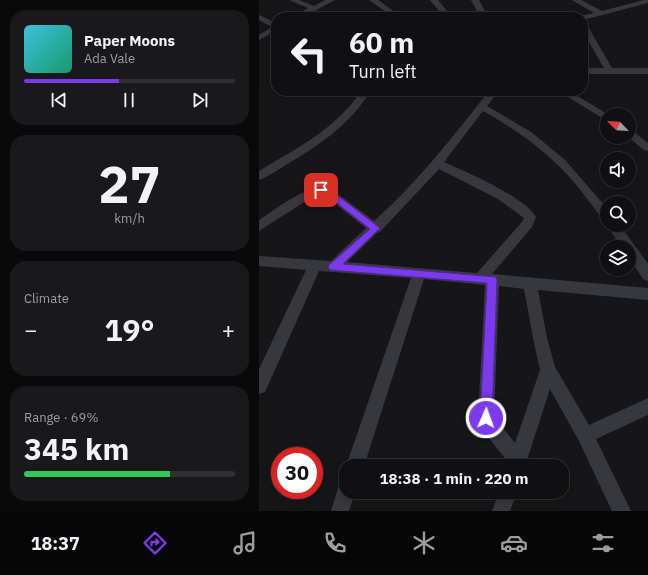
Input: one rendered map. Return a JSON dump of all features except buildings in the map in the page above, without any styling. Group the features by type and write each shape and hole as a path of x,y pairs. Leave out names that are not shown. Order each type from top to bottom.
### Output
{"street":[{"path":"293,0 314,8"},
{"path":"306,12 331,0"},
{"path":"373,0 391,12"},
{"path":"434,0 444,12"},
{"path":"475,0 481,12"},
{"path":"576,0 600,13"},
{"path":"611,0 624,7"},
{"path":"588,17 648,2"},
{"path":"259,18 271,24"},
{"path":"259,38 271,30"},
{"path":"588,34 609,70"},
{"path":"588,71 648,71"},
{"path":"259,176 329,133 357,106 363,96"},
{"path":"333,267 401,204 437,163 490,96"},
{"path":"571,96 600,114"},
{"path":"481,106 513,125 553,154 583,186 600,208"},
{"path":"636,139 648,148"},
{"path":"437,163 485,187 523,210 530,217 528,224 486,279 486,418 514,459"},
{"path":"259,226 309,194 321,190 327,191 375,228"},
{"path":"636,258 648,274"},
{"path":"259,261 486,279 648,294"},
{"path":"259,386 263,369 314,266"},
{"path":"357,459 419,274"},
{"path":"530,283 540,338 548,370 585,435 622,511"},
{"path":"518,459 548,370"},
{"path":"585,435 648,406"},
{"path":"340,511 344,499"},
{"path":"501,511 505,499"}],"route":[{"path":"321,190 327,191 375,228 333,267 385,270 492,280 486,418"}]}
